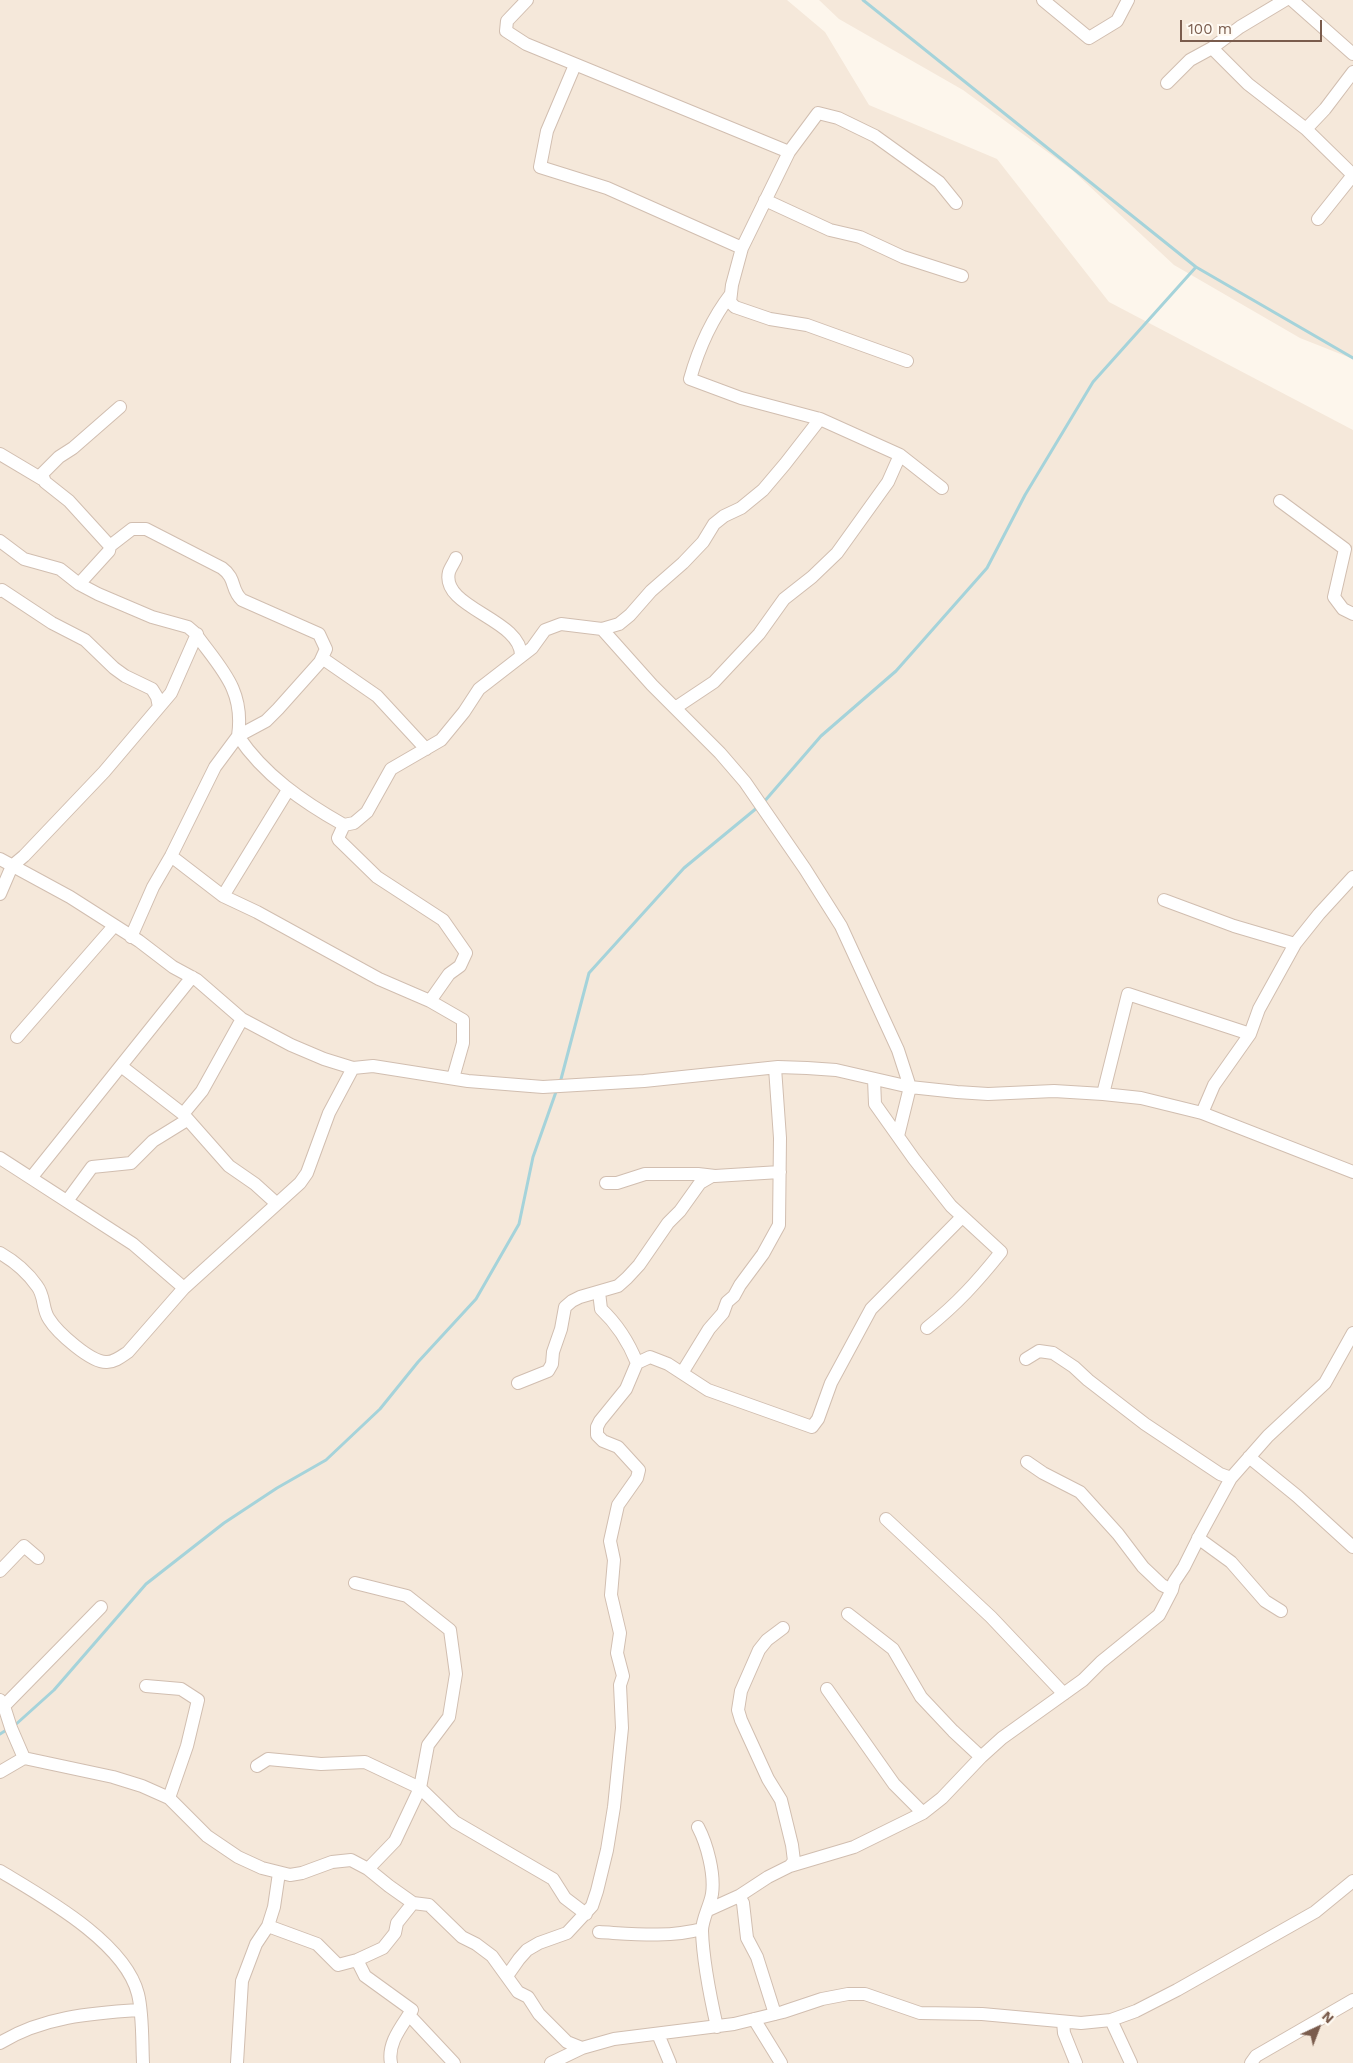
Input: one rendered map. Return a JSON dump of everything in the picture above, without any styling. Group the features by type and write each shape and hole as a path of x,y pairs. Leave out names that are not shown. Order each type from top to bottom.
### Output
{"street":[{"path":"526,0 507,21 506,31 526,44 788,152"},
{"path":"1043,0 1090,38 1117,20 1128,0"},
{"path":"1166,83 1190,60 1212,48 1240,27 1285,0"},
{"path":"1292,0 1353,54"},
{"path":"1212,48 1248,84 1306,129 1353,175 1318,219"},
{"path":"575,65 547,131 540,167 607,188 742,248"},
{"path":"1306,129 1325,109 1353,72"},
{"path":"907,361 807,325 770,319 735,307 730,302 742,248 788,152 818,113 838,118 875,136 939,182 956,203"},
{"path":"766,200 830,230 860,237 903,257 962,276"},
{"path":"731,294 716,314 701,344 690,379 742,398 820,420 900,455 942,488"},
{"path":"42,479 44,470 120,407"},
{"path":"0,541 24,558 60,569 80,584 98,594 152,617 188,627 196,634 233,686 240,721 238,736 244,746 288,790 344,825 354,823 367,812 391,769 447,735 479,689 532,648 540,634 553,626 561,624 602,629 619,624 630,615 703,542 714,524 724,516 740,508 763,490 820,420"},
{"path":"0,454 42,479 69,501 110,546"},
{"path":"676,708 714,682 760,634 784,599 812,577 837,553 888,482 900,455"},
{"path":"1280,501 1345,549 1334,597 1343,608 1353,614"},
{"path":"80,584 109,551 110,546 132,529 146,529 198,554 228,572 233,580 237,595 242,600 319,634 326,649 322,658 272,715 266,721 238,736 215,767 130,937"},
{"path":"456,558 449,573 449,582 453,591 463,601 510,633 521,648 521,656"},
{"path":"1,590 52,623 85,640 114,668 125,676 152,689 157,697 159,708"},
{"path":"602,629 720,753 745,782 805,869 841,926 898,1050 910,1087 898,1136"},
{"path":"0,894 12,866 24,856 104,772 171,693 196,634"},
{"path":"322,658 377,696 426,749"},
{"path":"223,896 288,790"},
{"path":"344,825 338,838 339,840 377,877 443,920 466,953 460,966 449,974 430,1001"},
{"path":"171,856 223,896 257,912 378,979 430,1001 462,1020 464,1043 453,1078"},
{"path":"0,859 70,897 173,967 192,977 242,1019 291,1045 324,1059 353,1068 373,1066 453,1078 543,1086 644,1081 775,1068 836,1070 910,1087 957,1092 988,1094 1054,1091 1103,1094 1140,1098 1202,1113 1353,1172"},
{"path":"1202,1113 1214,1085 1250,1034 1259,1008 1296,944 1319,914 1353,877"},
{"path":"1164,900 1234,926 1296,944"},
{"path":"17,1036 114,926"},
{"path":"31,1178 192,977"},
{"path":"1103,1094 1128,994 1250,1034"},
{"path":"67,1201 92,1167 131,1163 153,1141 185,1117 202,1091 242,1019"},
{"path":"121,1066 185,1117 229,1166 255,1184 276,1203"},
{"path":"0,1253 25,1272 38,1286 42,1294 43,1307 49,1320 73,1344 89,1356 106,1362 116,1360 128,1352 184,1288 300,1183 307,1173 329,1113 353,1068"},
{"path":"682,1373 710,1329 723,1313 727,1302 734,1296 776,1233 779,1224 780,1138 775,1068"},
{"path":"874,1079 875,1104 898,1136 962,1218 1001,1252 956,1305 927,1328"},
{"path":"0,1158 133,1244 184,1288"},
{"path":"606,1183 617,1183 645,1174 698,1174 712,1176 780,1172"},
{"path":"518,1383 548,1371 552,1364 553,1352 561,1329 565,1307 580,1297 618,1286 627,1278 640,1265 668,1223 680,1211 700,1182 712,1176"},
{"path":"507,1976 528,1950 540,1943 567,1933 586,1914 592,1906 598,1891 607,1850 614,1807 622,1728 620,1685 623,1676 618,1653 620,1633 611,1594 614,1560 610,1541 618,1505 637,1478 639,1470 618,1447 603,1441 597,1435 597,1427 600,1421 626,1389 637,1363 650,1357 668,1364 708,1390 812,1427 818,1419 831,1383 871,1309 962,1218"},
{"path":"599,1292 601,1309 610,1316 630,1346 637,1363"},
{"path":"708,1910 739,1896 768,1877 790,1866 854,1847 922,1813 942,1798 1002,1738 1082,1680 1159,1615 1174,1582 1184,1568 1231,1478 1268,1436 1325,1383 1353,1333"},
{"path":"1026,1359 1039,1351 1053,1353 1074,1367 1145,1424 1220,1474 1231,1478"},
{"path":"1249,1457 1297,1496 1353,1547"},
{"path":"1028,1462 1043,1473 1080,1492 1118,1534 1143,1567 1162,1585 1172,1590"},
{"path":"886,1519 991,1617 1064,1694"},
{"path":"1198,1538 1231,1562 1265,1601 1281,1611"},
{"path":"0,1571 24,1546 38,1558"},
{"path":"355,1583 407,1596 450,1630 456,1674 449,1717 428,1745 420,1788 395,1841 368,1869"},
{"path":"24,1758 2,1703 101,1607"},
{"path":"848,1614 893,1649 921,1697 981,1757"},
{"path":"783,1628 767,1640 759,1650 741,1691 738,1710 768,1779 781,1800 792,1845 794,1861 790,1866"},
{"path":"146,1686 181,1689 198,1700 187,1746 169,1798"},
{"path":"827,1689 894,1784 922,1813"},
{"path":"0,1772 24,1758 113,1777 142,1786 169,1798 206,1836 221,1847 262,1868 279,1873 290,1875 302,1873 332,1862 351,1860 368,1869 413,1903 429,1905 462,1937 476,1944 492,1956 518,1992 528,1997 539,2014 573,2052"},
{"path":"257,1766 268,1759 320,1764 365,1762 420,1788 455,1822 553,1879 565,1898 586,1914"},
{"path":"698,1827 706,1843 710,1869 712,1892 702,1929 708,1984 717,2027"},
{"path":"0,1871 36,1893 93,1934 123,1964 138,1994 143,2063"},
{"path":"237,2063 242,1980 256,1944 268,1926 274,1907 279,1873"},
{"path":"551,2063 573,2052 614,2039 717,2027 775,2014 822,1999 848,1994 865,1994 920,2013 982,2014 1081,2023 1111,2020 1136,2011 1177,1990 1316,1912 1353,1881"},
{"path":"739,1896 743,1903 747,1938 757,1957 775,2014"},
{"path":"268,1926 317,1944 338,1965 357,1960 383,1948 395,1932 397,1923 413,1903"},
{"path":"599,1932 645,1935 683,1934 702,1929"},
{"path":"357,1960 365,1976 412,2010 402,2024 389,2052 391,2063"},
{"path":"1251,2063 1256,2056 1353,2000"},
{"path":"0,2043 12,2035 65,2017 139,2010"},
{"path":"409,2015 454,2063"},
{"path":"754,2019 781,2063"},
{"path":"1111,2020 1131,2063"},
{"path":"1062,2022 1064,2033 1076,2063"},
{"path":"658,2034 670,2063"}],"shaded area":[{"path":"0,0 787,0 825,32 869,105 997,159 1109,302 1353,430 1353,2063 0,2063"},
{"path":"819,0 1353,0 1353,359 1300,338 1174,265 1072,170 963,90 839,19"}],"waterway":[{"path":"863,0 1196,267 1353,358"},
{"path":"763,803 821,736 896,671 987,568 1025,495 1093,382 1196,267"},
{"path":"560,1083 589,973 684,868 758,807"},
{"path":"14,1726 54,1690 146,1584 224,1523 277,1488 326,1460 380,1409 418,1362 476,1299 519,1224 533,1157 557,1089"},
{"path":"0,1734 8,1729"}]}
